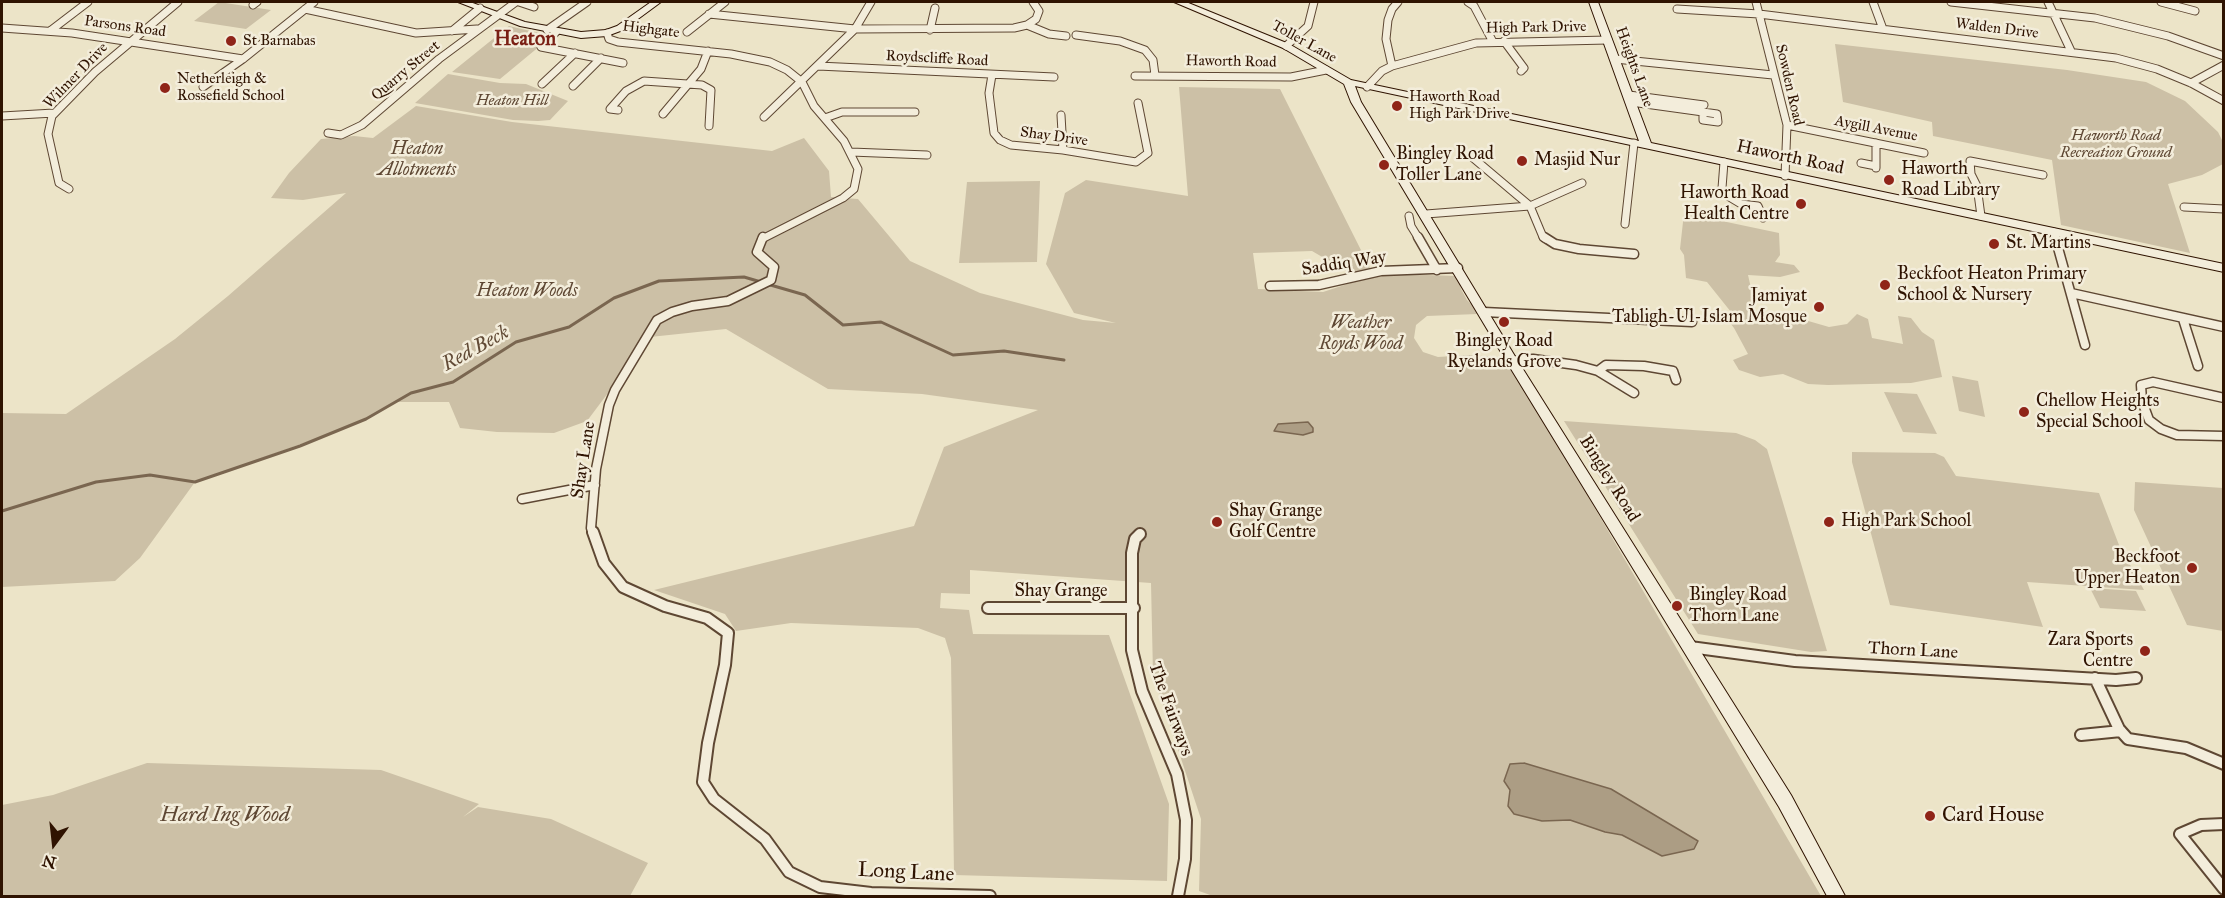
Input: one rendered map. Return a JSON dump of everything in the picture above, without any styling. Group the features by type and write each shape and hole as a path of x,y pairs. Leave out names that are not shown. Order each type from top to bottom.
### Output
{"main road":[{"name":"Highgate","path":"463,2 496,15 551,31 581,35 607,33"},
{"path":"607,33 620,28 656,2"},
{"name":"Toller Lane","path":"1179,2 1286,46 1348,82"},
{"name":"Heights Lane","path":"1594,2 1646,144"},
{"name":"Haworth Road","path":"1348,82 2223,268"},
{"name":"Bingley Road","path":"1348,82 1356,102 1426,214 1512,361 1785,801 1836,897"}],"street":[{"path":"50,32 88,2"},
{"name":"Wilmer Drive","path":"69,189 59,183 48,134 54,113 95,72 178,2"},
{"path":"203,87 243,59 314,2"},
{"path":"517,2 534,6"},
{"name":"Quarry Street","path":"328,133 341,135 362,125 477,30 517,2"},
{"path":"587,2 551,31 541,47 623,63"},
{"path":"687,32 725,2"},
{"path":"764,117 855,29 871,2"},
{"path":"709,14 855,29 1014,28 1036,18 1039,11 1033,2"},
{"path":"1286,46 1308,26 1314,2"},
{"path":"1392,66 1386,39 1388,20 1392,9 1398,2"},
{"path":"1468,2 1474,6 1493,42"},
{"name":"Sowden Road","path":"1756,2 1787,125 1785,176"},
{"path":"1873,2 1883,29"},
{"path":"1951,2 2095,18 2168,36 2223,56"},
{"path":"2048,2 2071,51"},
{"path":"2161,2 2195,12"},
{"path":"452,31 480,8"},
{"path":"930,30 934,8"},
{"path":"305,9 416,33 477,30"},
{"name":"Walden Drive","path":"1677,9 1759,14 2116,58 2157,69 2191,83 2223,101"},
{"path":"1027,24 1049,34 1066,36"},
{"name":"Parsons Road","path":"2,28 129,42 243,59"},
{"name":"Highgate","path":"607,33 609,39 618,42 708,51 771,62 787,70 802,82"},
{"path":"1076,35 1120,41 1145,50 1153,60 1155,75"},
{"name":"High Park Drive","path":"1367,87 1382,71 1392,66 1476,43 1608,40"},
{"path":"1504,41 1524,68 1521,71"},
{"path":"663,114 701,69 708,51"},
{"path":"542,84 575,53"},
{"path":"573,86 601,58"},
{"path":"1615,59 1773,75"},
{"path":"2191,83 2223,65"},
{"name":"Roydscliffe Road","path":"818,66 1054,77"},
{"name":"Haworth Road","path":"1135,76 1291,77 1326,70"},
{"name":"Shay Drive","path":"992,75 990,101 994,133 1000,140 1011,145 1064,150 1136,162 1144,159 1148,153 1138,104"},
{"path":"618,110 610,109 626,91 638,83 651,80 702,85 711,90 709,126"},
{"name":"Shay Lane","path":"802,82 814,106 851,152 858,169 854,189 843,198 795,224 762,238 757,252 774,267 774,275 766,282 728,301 692,306 672,312 657,320 615,390 605,427 595,485 591,528 604,563 623,587 665,606 706,618 728,633 725,664 708,743 704,782 714,799 765,839 789,872 820,887"},
{"path":"1630,99 1703,108"},
{"path":"825,118 842,112 915,112"},
{"path":"2,116 54,113"},
{"path":"1061,115 1064,150"},
{"name":"Aygill Avenue","path":"1787,125 1924,153"},
{"path":"1625,224 1634,143"},
{"path":"1861,163 1876,167 1876,143"},
{"path":"851,152 927,155"},
{"path":"1472,157 1530,206 1543,237 1555,244 1579,249 1634,254"},
{"path":"1981,216 1977,186 1971,174 1970,161 2043,175"},
{"path":"1724,162 1722,188 1726,195 1741,204 1759,204 1763,218"},
{"path":"1426,214 1530,206 1582,183"},
{"path":"2184,207 2223,209"},
{"path":"1409,216 1411,225 1437,270"},
{"path":"2054,232 2085,345"},
{"name":"Saddiq Way","path":"1270,286 1319,285 1381,271 1458,268"},
{"path":"2070,293 2223,327"},
{"path":"1484,312 1692,322"},
{"path":"2183,319 2198,366"},
{"path":"1512,361 1549,360 1598,371 1634,393"},
{"path":"1598,371 1606,365 1644,366 1673,371 1676,380"},
{"path":"2223,398 2153,382 2141,385 2142,401 2150,420 2161,429 2177,435 2223,436"},
{"path":"522,499 595,485"},
{"name":"The Fairways","path":"1140,534 1135,539 1132,553 1134,608 1132,650 1142,691 1177,774 1186,820 1185,859 1178,897"},
{"name":"Shay Grange","path":"988,608 1134,608"},
{"name":"Thorn Lane","path":"1690,647 1796,661 2095,678 2136,678"},
{"path":"2095,678 2121,731 2128,739 2186,748 2223,764"},
{"path":"2081,735 2121,731"},
{"path":"2223,824 2201,825 2180,834 2223,889"},
{"name":"Long Lane","path":"820,887 871,893 990,897"}],"green space":[{"path":"219,2 271,10 246,29 194,21"},
{"path":"509,26 552,36 500,79 452,72"},
{"name":"Haworth Road Recreation Ground","path":"1835,44 2067,70 2146,82 2185,101 2218,132 2223,142 2223,164 2202,175 2168,184 2190,253 2061,225 2052,160 1933,136 1932,122 1843,102"},
{"name":"Heaton Hill","path":"448,74 500,83 526,84 568,101 550,120 538,121 513,120 415,103"},
{"path":"1179,87 1280,89 1371,270 1348,272 1312,251 1253,253 1258,289 1323,292 1366,278 1399,274 1455,276 1459,280 1461,289 1476,309 1477,314 1427,316 1416,325 1414,338 1423,352 1438,357 1469,355 1499,357 1505,366 1512,366 1821,896 1213,896 1199,891 1201,819 1153,674 1151,583 970,570 970,594 941,593 940,608 969,610 973,634 1109,635 1169,804 1167,881 954,875 951,658 945,638 918,628 791,623 736,631 725,614 654,590 914,526 944,447 1038,410 922,394 828,389 726,329 650,337 587,421 554,433 497,432 460,428 449,402 395,402 366,419 332,433 195,482 140,558 115,581 2,587 2,413 66,414 175,339 228,296 346,193 303,200 271,198 289,173 321,139 354,136 373,138 416,106 512,122 772,151 804,138 829,171 831,197 858,199 910,261 980,293 1083,320 1116,323 1074,313 1046,264 1065,193 1086,180 1188,196"},
{"path":"1040,181 1037,262 959,263 967,182"},
{"path":"1684,213 1779,233 1780,255 1775,262 1794,265 1800,272 1780,277 1748,275 1755,306 1754,317 1773,321 1787,317 1798,318 1829,327 1847,324 1857,314 1868,319 1872,338 1903,344 1898,316 1911,318 1922,332 1934,340 1942,377 1911,383 1828,385 1808,384 1783,374 1760,377 1739,370 1733,360 1748,354 1727,319 1731,312 1707,282 1686,278 1684,255 1680,249"},
{"path":"1952,376 1978,381 1985,417 1959,411"},
{"path":"1884,392 1917,394 1937,434 1903,432"},
{"path":"1564,421 1736,433 1755,440 1767,449 1827,651 1811,652 1698,634"},
{"path":"1852,452 1935,453 1944,457 1956,476 2099,493 2119,545 2144,590 2027,582 2043,627 1890,605 1852,462"},
{"name":"Beckfoot Upper Heaton","path":"2135,482 2223,488 2223,631 2187,625 2134,510"},
{"path":"2090,588 2136,591 2146,611 2100,608"},
{"name":"Hard Ing Wood","path":"147,763 381,770 479,804 463,817 478,807 551,819 648,863 630,896 2,896 2,805 53,795"}],"shaded area":[{"path":"1308,422 1313,432 1303,435 1274,431 1278,424"},
{"path":"1524,763 1611,789 1698,841 1694,849 1662,856 1622,835 1605,832 1570,820 1542,821 1514,814 1508,806 1510,790 1504,781 1510,764"}],"waterway":[{"name":"Red Beck","path":"2,511 96,482 150,475 195,482 300,446 366,419 411,393 453,382 516,342 569,327 614,298 659,281 744,277 761,282"},
{"name":"Red Beck","path":"767,284 805,295 843,325 881,322 953,355 1004,351 1064,360"}],"place":[{"name":"St Barnabas","path":"231,41"},
{"name":"Netherleigh & Rossefield School","path":"165,88"},
{"name":"Haworth Road High Park Drive","path":"1397,106"},
{"name":"Masjid Nur","path":"1522,161"},
{"name":"Bingley Road Toller Lane","path":"1384,165"},
{"name":"Haworth Road Library","path":"1889,180"},
{"name":"Haworth Road Health Centre","path":"1801,204"},
{"name":"St. Martins","path":"1994,244"},
{"name":"Beckfoot Heaton Primary School & Nursery","path":"1885,285"},
{"name":"Jamiyat Tabligh-Ul-Islam Mosque","path":"1819,307"},
{"name":"Bingley Road Ryelands Grove","path":"1504,322"},
{"name":"Chellow Heights Special School","path":"2024,412"},
{"name":"Shay Grange Golf Centre","path":"1217,522"},
{"name":"High Park School","path":"1829,522"},
{"name":"Beckfoot Upper Heaton","path":"2192,568"},
{"name":"Bingley Road Thorn Lane","path":"1677,606"},
{"name":"Zara Sports Centre","path":"2145,651"},
{"name":"Card House","path":"1930,816"}],"district":[{"name":"Heaton","path":"525,40"}],"park label":[{"name":"Heaton Allotments","path":"417,160"},
{"name":"Heaton Woods","path":"527,292"},
{"name":"Weather Royds Wood","path":"1361,334"}]}
